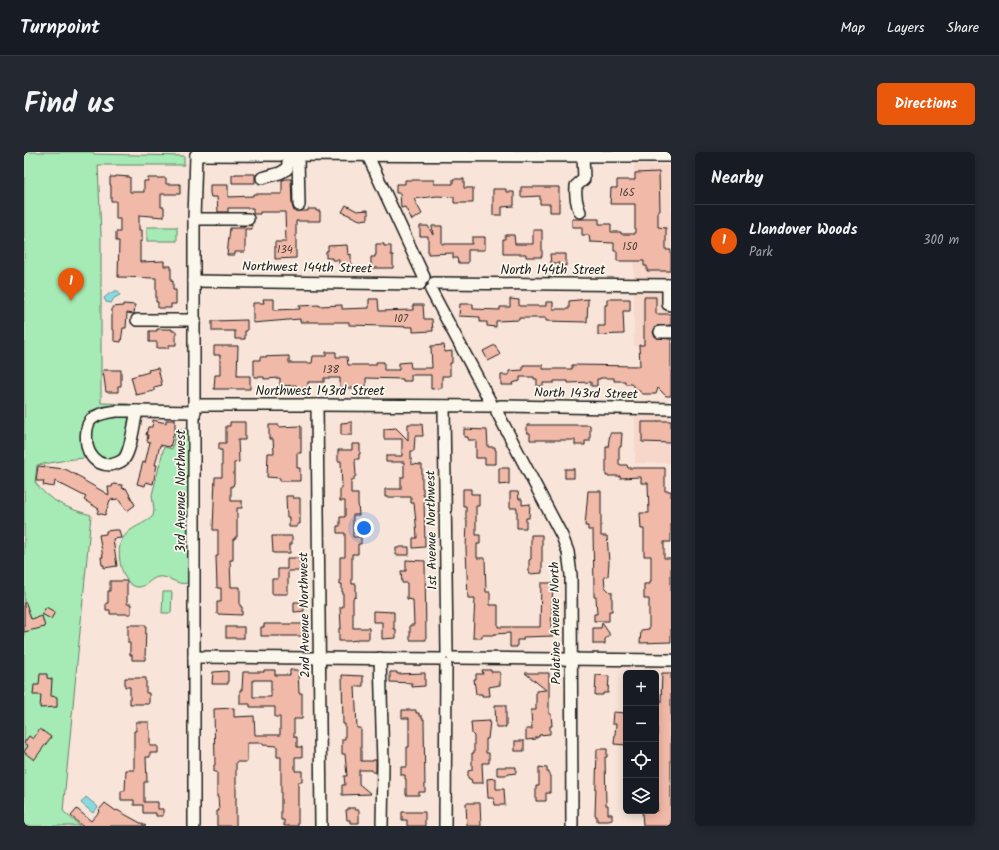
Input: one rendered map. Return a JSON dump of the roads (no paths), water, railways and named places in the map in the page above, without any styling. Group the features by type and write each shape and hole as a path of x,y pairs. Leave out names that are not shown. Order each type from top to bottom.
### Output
{"street":[{"path":"194,154 294,156 671,156"},
{"name":"3rd Avenue Northwest","path":"194,154 194,826"},
{"path":"262,178 280,173 287,169 294,156"},
{"path":"294,156 299,205"},
{"path":"368,156 422,280 431,278 433,287 494,407"},
{"path":"580,212 577,204 576,186 584,179 583,156"},
{"path":"194,219 248,219"},
{"name":"Northwest 144th Street","path":"194,281 422,280"},
{"path":"669,285 668,304 671,305"},
{"name":"North 144th Street","path":"433,287 669,285"},
{"path":"137,320 195,320"},
{"name":"Northwest 143rd Street","path":"137,411 317,405 444,406"},
{"name":"2nd Avenue Northwest","path":"317,405 321,826"},
{"name":"North 143rd Street","path":"444,406 636,414 671,409"},
{"name":"1st Avenue Northwest","path":"444,406 447,659 445,826"},
{"name":"Palatine Avenue North","path":"494,407 562,536 568,552 572,575 572,826"},
{"path":"137,411 129,448 124,459 117,464 102,464 94,458 89,451 87,436 89,422 97,415 105,412 137,411"},
{"path":"194,657 671,660"},
{"path":"380,658 383,756 382,826"}],"water":[{"path":"115,291 118,291 120,295 114,298 111,303 106,302 104,298"},
{"path":"86,797 98,807 93,813 81,803"}],"place":[{"name":"Llandover Woods","path":"71,301"}]}
